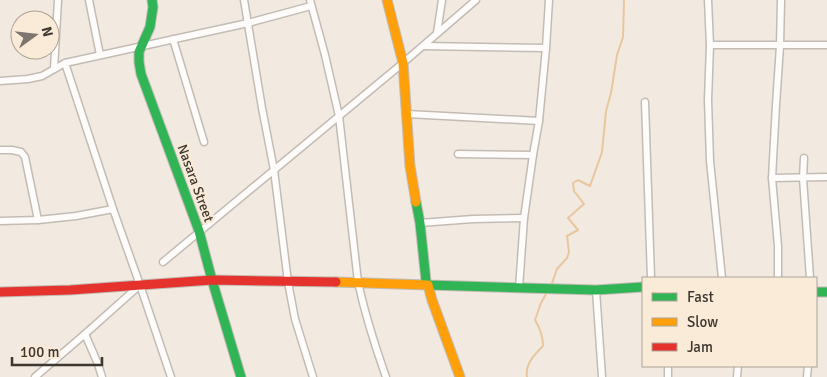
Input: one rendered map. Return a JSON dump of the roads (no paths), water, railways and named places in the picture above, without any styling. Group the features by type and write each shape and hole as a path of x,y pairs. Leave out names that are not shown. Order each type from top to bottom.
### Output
{"street":[{"path":"54,69 58,0"},
{"path":"89,0 100,55"},
{"name":"Nasara Street","path":"152,0 153,7 150,27 139,52 141,74 199,231 241,377"},
{"path":"244,0 274,170 288,282 295,319 313,377"},
{"path":"387,0 403,63 410,166 420,223 426,281 460,377"},
{"path":"437,34 442,0"},
{"path":"163,262 476,0"},
{"path":"519,288 524,218 539,121 549,0"},
{"path":"708,0 710,161 722,277"},
{"path":"778,277 778,246 772,178 781,0"},
{"path":"0,81 42,76 65,63 248,23 310,3 325,55 339,116 358,282 370,331 386,377"},
{"path":"173,39 204,142"},
{"path":"423,46 546,48"},
{"path":"710,46 827,46"},
{"path":"65,63 112,209 171,377"},
{"path":"645,102 651,277"},
{"path":"407,114 539,121"},
{"path":"0,150 21,152 25,156 38,220"},
{"path":"458,154 533,155"},
{"path":"804,158 803,178 810,277"},
{"path":"772,178 827,177"},
{"path":"0,220 38,220 76,216 112,209"},
{"path":"420,223 473,218 524,218"},
{"path":"0,292 70,290 212,280 358,282 554,290 642,287"},
{"path":"37,376 140,285"},
{"path":"596,290 602,377"},
{"path":"85,334 102,377"}],"waterway":[{"path":"551,286 557,269 567,258 569,252 567,236 578,230 568,218 584,204 574,191 573,183 578,180 590,186 602,152 606,111 617,55 623,37 624,0"},
{"path":"527,377 527,368 533,356 543,346 541,332 535,320 547,292"}]}
